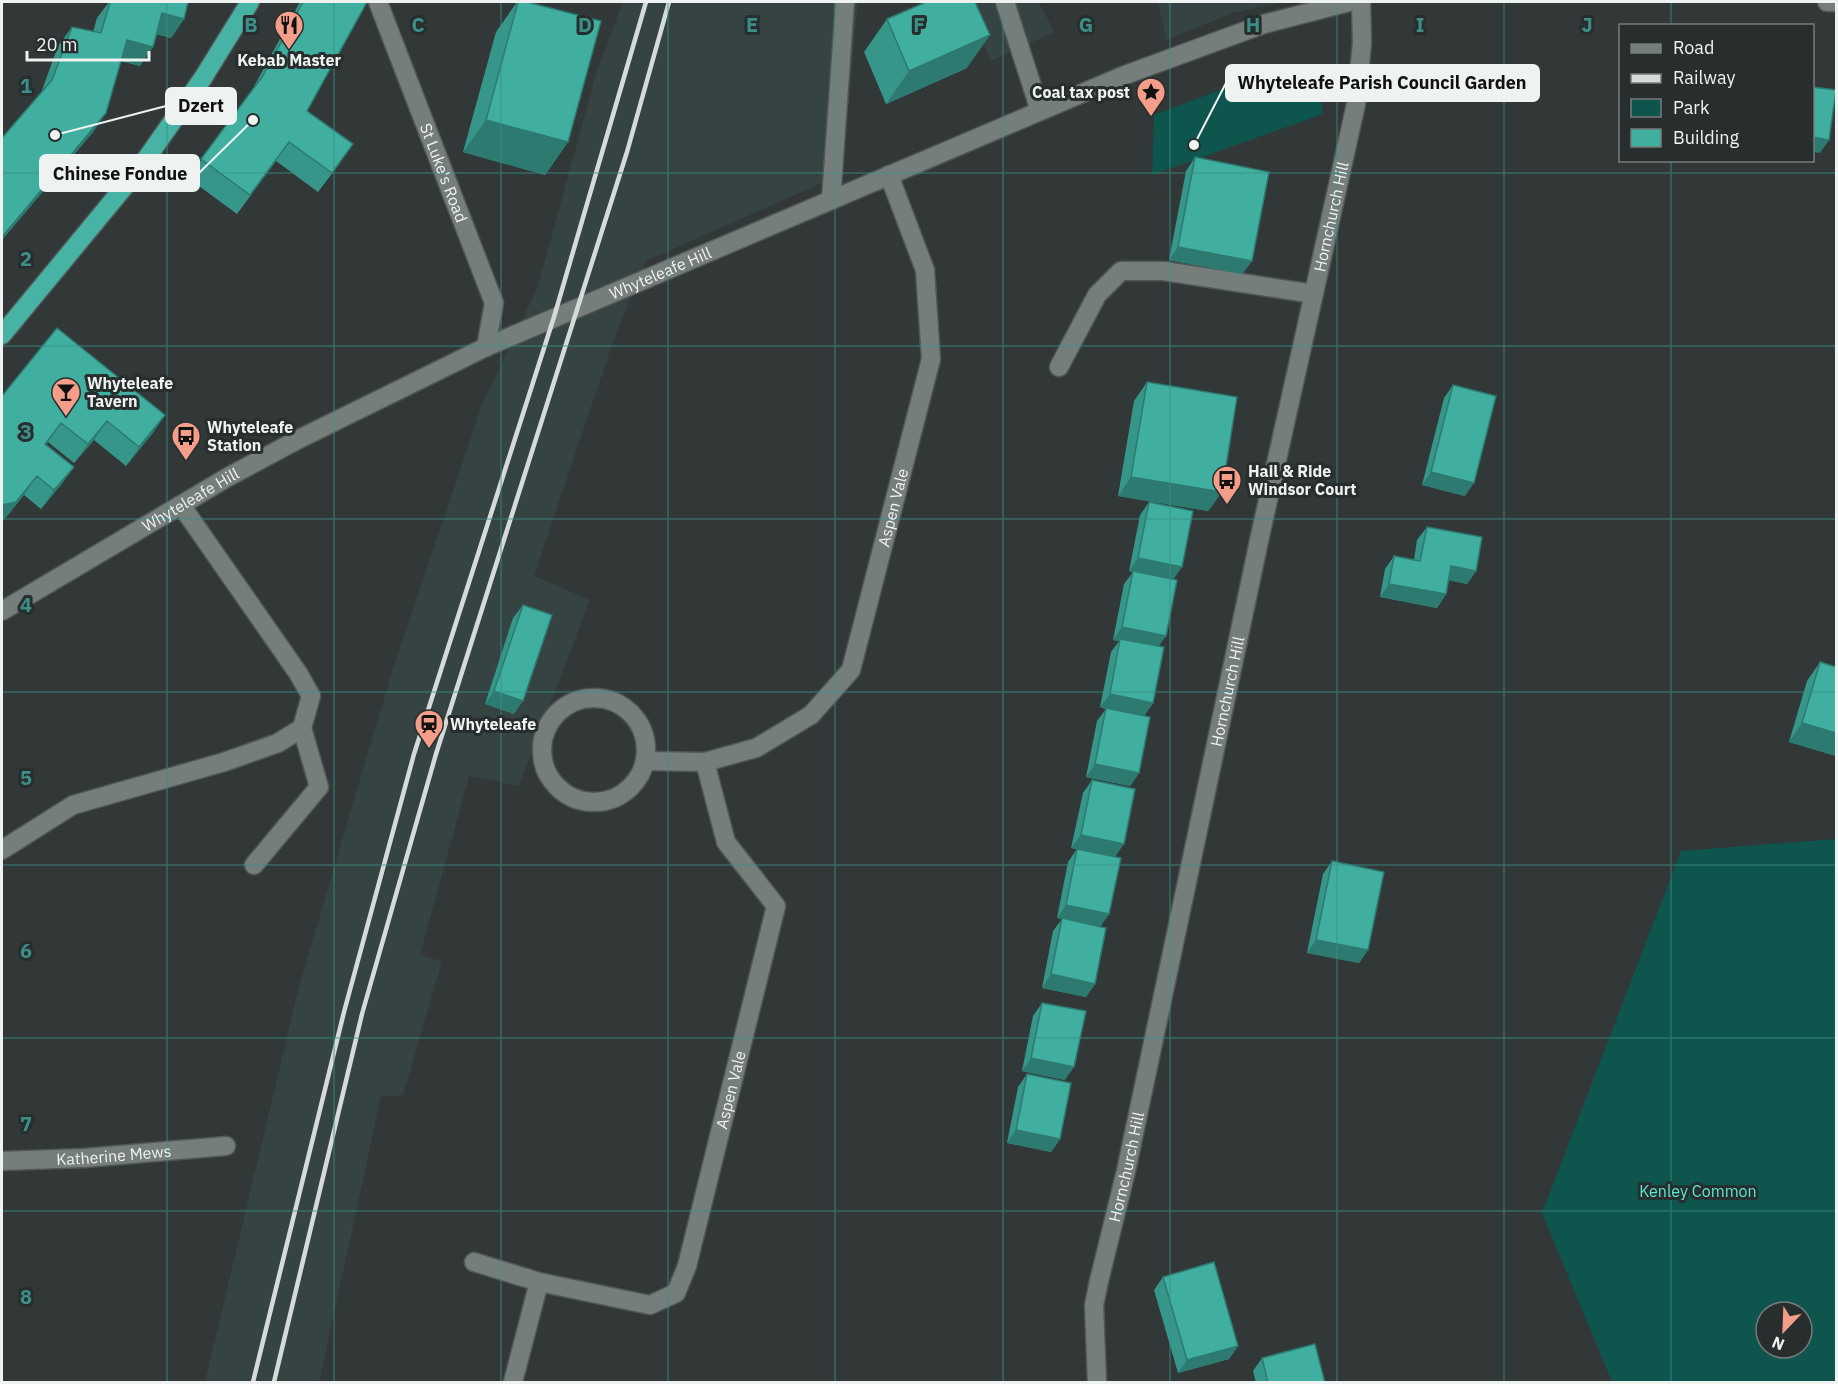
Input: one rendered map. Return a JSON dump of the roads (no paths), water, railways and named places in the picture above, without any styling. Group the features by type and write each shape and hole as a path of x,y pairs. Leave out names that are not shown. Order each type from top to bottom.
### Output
{"highway":[{"path":"2,335 139,169 203,78 250,2"}],"street":[{"name":"St Luke's Road","path":"378,2 494,303 486,347"},
{"path":"831,200 845,2"},
{"path":"1005,2 1040,111"},
{"name":"Whyteleafe Hill","path":"2,611 299,439 486,347 1125,75 1264,24 1349,2"},
{"name":"Hornchurch Hill","path":"1097,1383 1094,1305 1097,1289 1128,1160 1260,536 1356,104 1362,43 1361,2"},
{"path":"1827,2 1836,2"},
{"name":"Aspen Vale","path":"646,761 705,762 756,748 810,715 851,670 931,359 925,270 889,175"},
{"path":"1059,367 1097,295 1121,270 1164,271 1314,294"},
{"path":"181,506 285,654 311,696 302,728 319,787 254,865"},
{"path":"599,698 616,703 630,712 641,726 646,743 646,761 640,777 629,790 615,798 599,802 582,801 567,795 554,784 546,770 542,753 544,735 552,719 565,707 581,700 599,698"},
{"path":"2,850 73,805 225,762 278,743 302,728"},
{"name":"Aspen Vale","path":"474,1262 538,1282 650,1305 676,1293 687,1266 776,906 726,842 705,762"},
{"name":"Katherine Mews","path":"2,1161 84,1158 226,1146"},
{"path":"513,1383 538,1282"}],"railway":[{"path":"253,1382 344,1012 414,754 554,317 646,2"},
{"path":"274,1382 362,1014 436,754 627,152 669,2"}],"place":[{"name":"Kebab Master","path":"289,50"},
{"name":"Coal tax post","path":"1151,118"},
{"name":"Chinese Fondue","path":"253,120"},
{"name":"Dzert","path":"55,135"},
{"name":"Whyteleafe Parish Council Garden","path":"1194,145"},
{"name":"Whyteleafe Tavern","path":"66,418"},
{"name":"Whyteleafe Station","path":"186,462"},
{"name":"Hail & Ride Windsor Court","path":"1227,506"},
{"name":"Whyteleafe","path":"429,750"}],"park label":[{"name":"Kenley Common","path":"1698,1191"}]}
